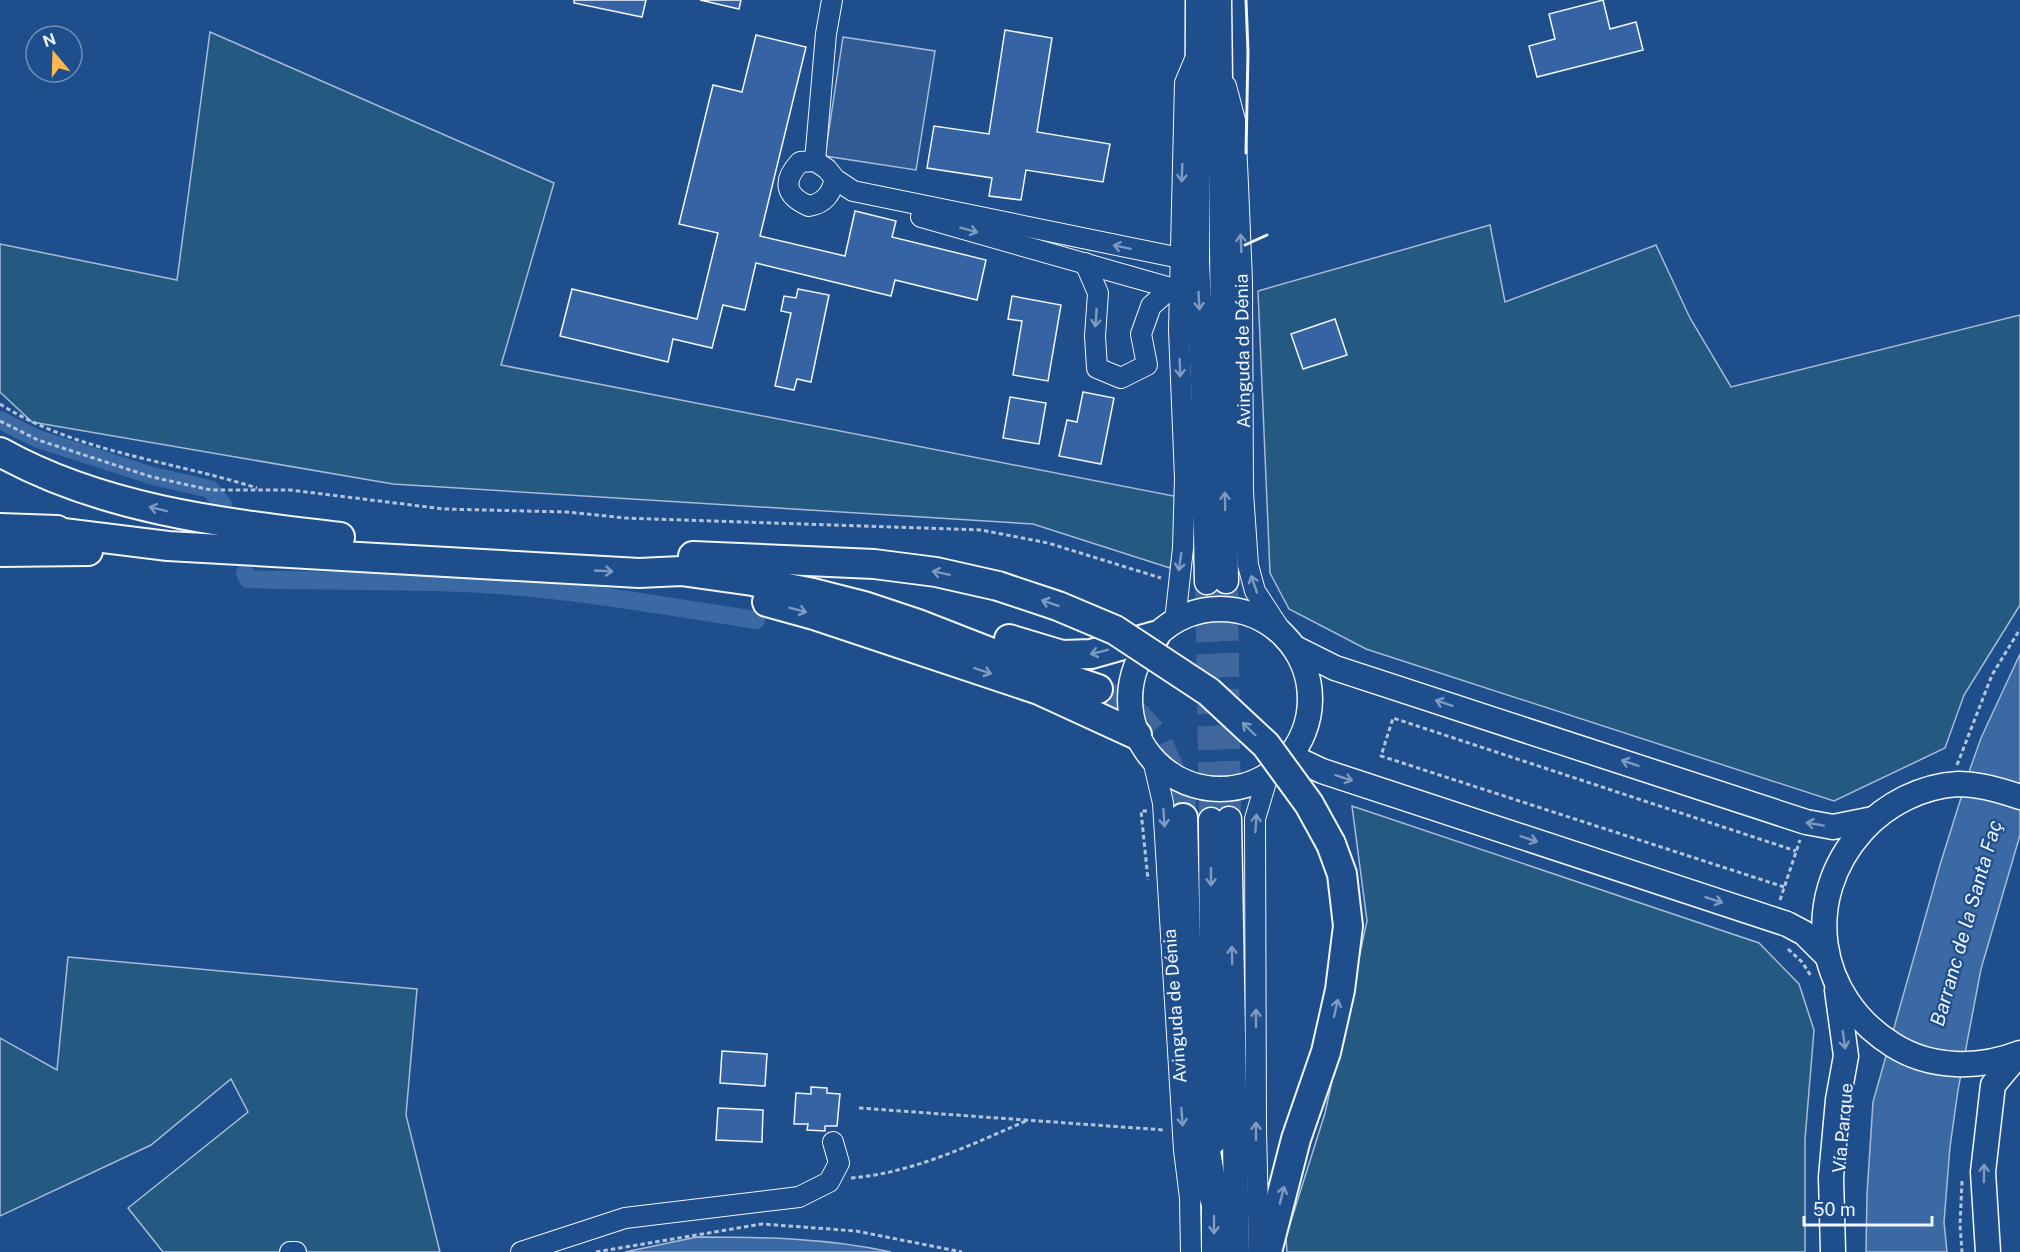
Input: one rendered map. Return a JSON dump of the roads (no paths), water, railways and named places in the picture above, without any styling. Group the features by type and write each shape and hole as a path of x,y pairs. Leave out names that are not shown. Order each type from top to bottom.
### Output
{"highway":[{"path":"0,452 86,490 163,511 229,524 340,537 814,578 892,598 1062,655 1091,654 1165,628"},
{"path":"0,528 340,537"},
{"path":"39,530 168,546 639,563 874,564 936,572 998,586 1058,606 1114,630 1209,692 1266,746 1310,804 1331,844 1342,874 1348,926 1340,990 1326,1052 1296,1139 1267,1252"},
{"path":"0,552 168,546"},
{"path":"639,563 752,581 833,598 918,624 1000,656 1098,689"},
{"path":"639,563 709,586 814,615 1039,690 1137,735"},
{"path":"1196,817 1186,940 1197,1100 1214,1198"}],"main road":[{"name":"Avinguda de Dénia","path":"1198,0 1205,50 1216,581"},
{"name":"Avinguda de Dénia","path":"1205,50 1221,5"},
{"path":"1289,641 1304,665 1309,684 1310,703 1307,722 1290,756 1268,775 1248,785 1223,789 1198,786 1174,777 1153,760 1137,735 1131,714 1130,693 1134,672 1142,653 1165,628 1204,610 1222,609 1257,616 1289,641 1335,668 1806,822 1833,827 1873,819"},
{"path":"1290,756 1322,771 1787,924 1804,933 1827,956"},
{"path":"1833,1252 1831,1177 1838,1100 1846,1056 1825,980 1827,956 1825,906 1832,879 1849,846 1873,819 1903,799 1932,789 1957,776 1978,786 2020,797"},
{"name":"Avinguda de Dénia","path":"1196,817 1237,1252"},
{"path":"1825,980 1856,1015 1878,1035 1902,1050 1948,1064 1971,1065 2012,1056"},
{"path":"1988,1252 1983,1172 1993,1086 2012,1056"},
{"path":"1214,1198 1214,1252"}],"street":[{"path":"815,161 826,34 832,0"},
{"name":"Avinguda de Dénia","path":"1186,0 1235,120 1242,280 1243,492 1248,566 1255,591 1289,641"},
{"name":"Avinguda de Dénia","path":"1165,628 1178,581 1185,478 1179,330 1175,291 1180,258 1185,83 1205,50"},
{"path":"815,161 827,169 833,186 823,201 809,206 795,198 788,180 800,162 815,161"},
{"path":"833,186 1180,258"},
{"path":"833,186 1175,291"},
{"path":"1085,263 1098,293 1095,336 1097,368 1121,378 1147,365 1141,334 1151,306 1175,291"},
{"name":"Avinguda de Dénia","path":"1153,760 1196,817 1184,1150 1190,1198 1191,1252"},
{"path":"1259,1252 1256,1130 1255,819 1268,775"},
{"path":"521,1252 625,1218 799,1197 828,1182 839,1163 833,1142"},
{"path":"290,1252 296,1252"}],"water":[{"name":"Barranc de la Santa Faç","path":"2020,654 2020,835 1981,969 1958,1090 1950,1147 1944,1222 1947,1252 1866,1252 1873,1102 1940,865 1970,769 1981,738"},
{"path":"697,1237 819,1241 891,1252 625,1252"}],"waterway":[{"path":"0,420 38,439 153,476 210,489 223,505"},
{"path":"245,573 248,579 488,584 522,587 610,597 756,620"}],"tunnel":[{"path":"1226,581 1229,819"},
{"path":"1207,582 1211,820"},
{"path":"1098,689 1137,716 1156,737 1181,794 1183,818"}]}
